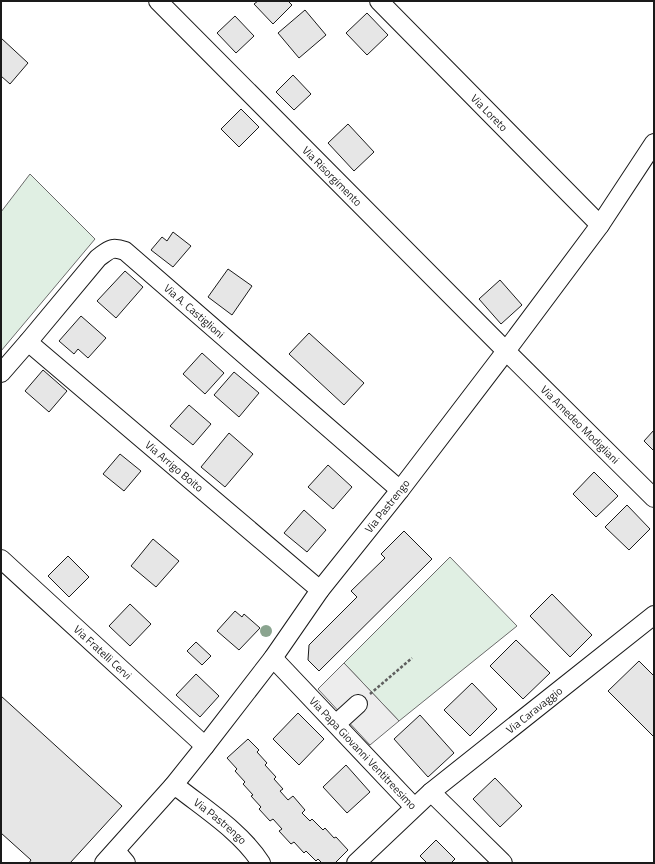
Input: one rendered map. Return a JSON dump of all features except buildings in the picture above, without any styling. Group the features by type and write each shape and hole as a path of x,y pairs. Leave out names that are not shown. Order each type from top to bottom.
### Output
{"street":[{"name":"Via Risorgimento","path":"158,1 506,351"},
{"name":"Via Loreto","path":"379,1 600,225"},
{"name":"Via Pastrengo","path":"115,859 273,658 320,590 400,490 506,351 600,225 654,143"},
{"name":"Via A. Castiglioni","path":"1,373 98,258 109,250 116,248 125,251 400,490"},
{"name":"Via Arrigo Boito","path":"28,342 320,590"},
{"name":"Via Amedeo Modigliani","path":"506,351 654,498"},
{"name":"Via Fratelli Cervi","path":"1,559 205,746"},
{"name":"Via Caravaggio","path":"414,807 654,615"},
{"name":"Via Papa Giovanni Ventitreesimo","path":"273,658 414,807 356,863"},
{"path":"336,724 358,704"},
{"name":"Via Pastrengo","path":"173,786 181,790 240,838 261,863"},
{"path":"431,792 503,863"}],"path":[{"path":"358,704 412,658"}],"green space":[{"path":"30,174 95,239 1,351 1,212"},
{"path":"450,557 517,626 399,721 344,663"}],"shaded area":[{"path":"344,663 399,721 370,745 318,689"}]}
